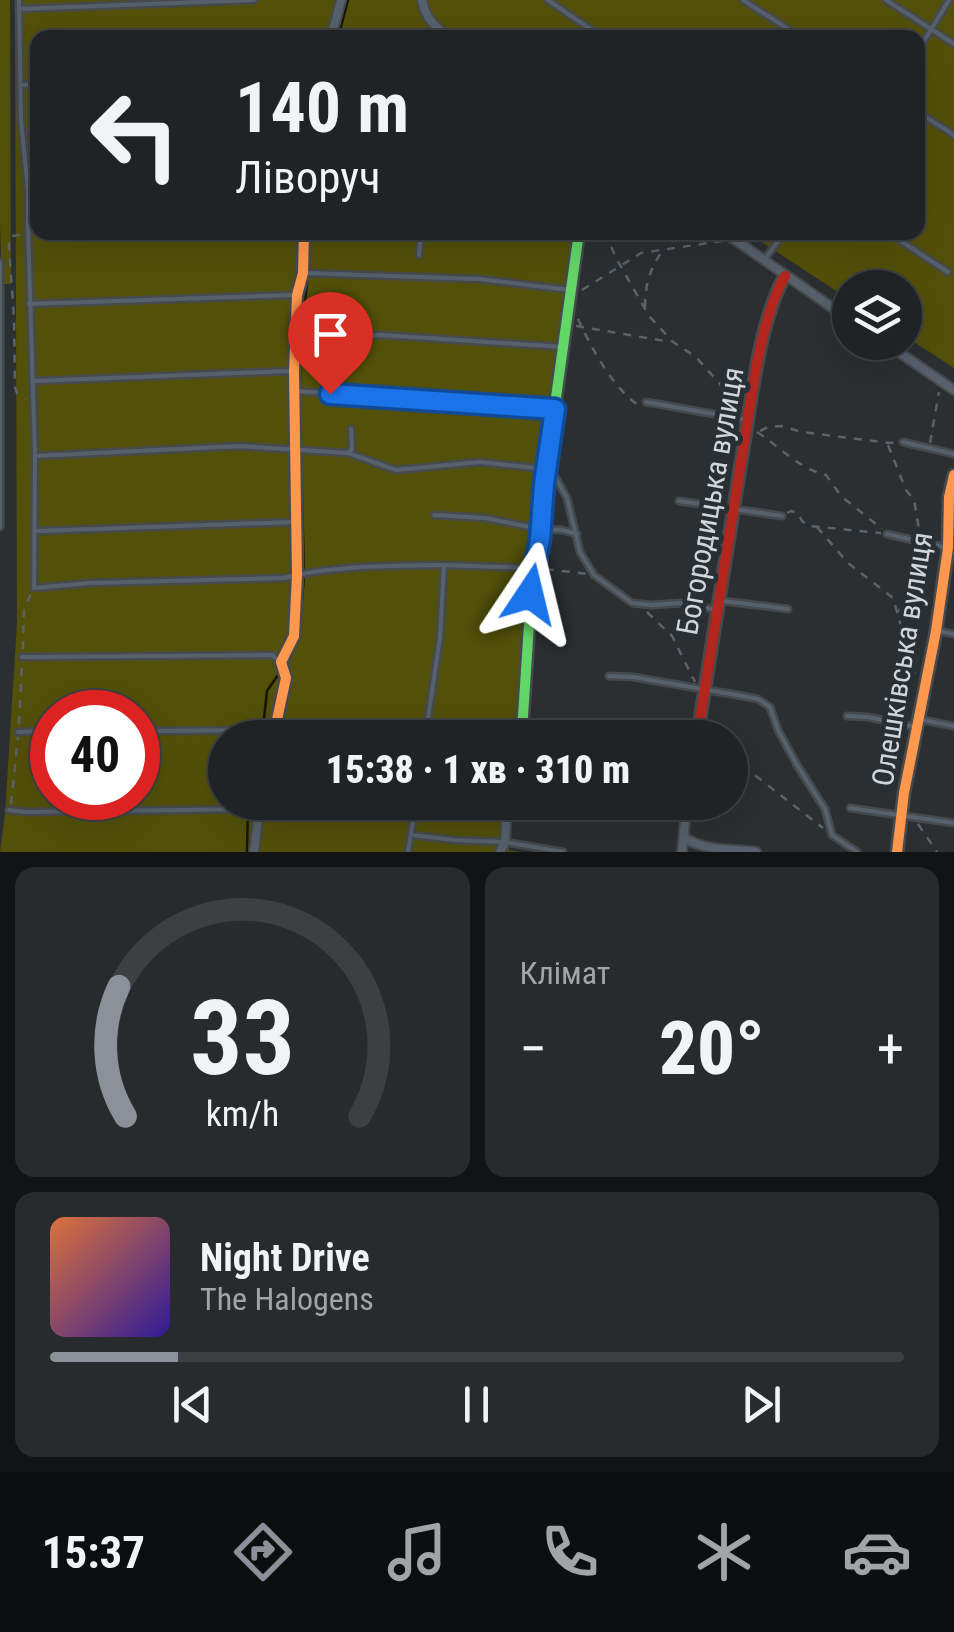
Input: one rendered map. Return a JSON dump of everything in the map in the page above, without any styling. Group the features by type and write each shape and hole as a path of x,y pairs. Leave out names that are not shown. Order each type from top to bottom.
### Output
{"street":[{"path":"333,30 340,0"},
{"path":"422,0 424,12 440,30"},
{"path":"275,720 286,678 282,666 294,636 298,575 300,450 294,372 298,295 307,273 305,240"},
{"path":"522,720 530,594 578,240"},
{"path":"736,240 832,308"},
{"name":"Богородицька вулиця","path":"698,720 747,425 767,323 785,276"},
{"path":"910,360 954,390"},
{"name":"Олешківська вулиця","path":"898,852 908,816 904,793 948,548 948,496 954,475"},
{"path":"254,852 255,820"},
{"path":"500,852 505,842 506,820"},
{"path":"682,852 685,820"},
{"path":"684,837 726,850 756,852"}],"lane":[{"path":"19,0 34,408 34,588 284,578 376,567 535,568"},
{"path":"20,9 254,0"},
{"path":"548,0 591,30"},
{"path":"742,0 789,30"},
{"path":"886,0 954,44"},
{"path":"925,39 949,0"},
{"path":"22,85 30,84"},
{"path":"925,116 954,135"},
{"path":"25,154 30,154"},
{"path":"419,255 420,240"},
{"path":"764,260 778,240"},
{"path":"899,240 948,272"},
{"path":"0,262 0,527"},
{"path":"307,273 478,279 569,296"},
{"path":"29,304 298,295"},
{"path":"296,336 382,335 562,347"},
{"path":"32,381 294,372"},
{"path":"294,391 555,409"},
{"path":"646,402 747,425"},
{"path":"348,453 352,449 351,429"},
{"path":"903,442 954,454"},
{"path":"35,456 240,446 348,453 396,470 480,462 546,466 567,498 580,552 594,575 632,603 788,609"},
{"path":"679,502 782,516"},
{"path":"434,516 485,518 577,534"},
{"path":"36,531 298,522"},
{"path":"888,534 948,548"},
{"path":"428,720 440,638 444,565"},
{"path":"936,627 954,634"},
{"path":"22,658 272,655 282,666"},
{"path":"610,676 758,700 770,708 797,765 825,809 832,835 857,852"},
{"path":"847,716 954,726"},
{"path":"160,731 208,730"},
{"path":"18,732 30,732"},
{"path":"850,808 954,823"},
{"path":"10,810 208,809"},
{"path":"408,852 414,820"},
{"path":"412,835 505,842 563,852"}],"path":[{"path":"28,228 9,239 9,248 15,388 34,408"},
{"path":"609,240 645,308 673,342 696,357 720,384 747,425 800,464 826,474 840,496 888,534"},
{"path":"646,402 635,402 627,396 606,369 581,327 569,296 642,253 726,240"},
{"path":"645,308 645,287 663,249"},
{"path":"566,324 673,342"},
{"path":"926,448 932,440 941,381"},
{"path":"747,425 903,442"},
{"path":"887,443 914,500 921,542"},
{"path":"782,516 790,510 809,526 888,534"},
{"path":"817,527 848,563 893,598 922,698"},
{"path":"912,540 927,608 936,627"},
{"path":"535,568 594,575"},
{"path":"896,612 944,572"},
{"path":"10,810 24,608 34,588"},
{"path":"632,603 672,636 701,689"},
{"path":"748,770 832,835"},
{"path":"908,816 937,852"}],"shaded area":[{"path":"0,0 10,0 11,284 2,284"},
{"path":"15,0 954,0 954,368 922,347 922,270 832,270 832,288 759,240 925,240 925,30 30,30 30,240 581,240 518,720 208,720 208,820 510,820 509,850 519,852 0,852 17,623"}],"waterway":[{"path":"340,30 348,0"},
{"path":"301,331 309,240"},
{"path":"300,384 301,340"},
{"path":"299,394 304,572"},
{"path":"300,624 304,576"},
{"path":"285,666 296,642"},
{"path":"264,720 267,691 280,672"},
{"path":"247,852 248,820"}],"traffic: fast":[{"path":"522,720 531,594 578,240"}],"traffic: slow":[{"path":"277,720 286,678 281,662 294,636 294,372 304,240"},
{"path":"897,852 904,793 936,631 954,475"}],"traffic: jam":[{"path":"700,720 757,363 776,294 785,276"}],"route":[{"path":"330,394 555,409 530,594"}]}
